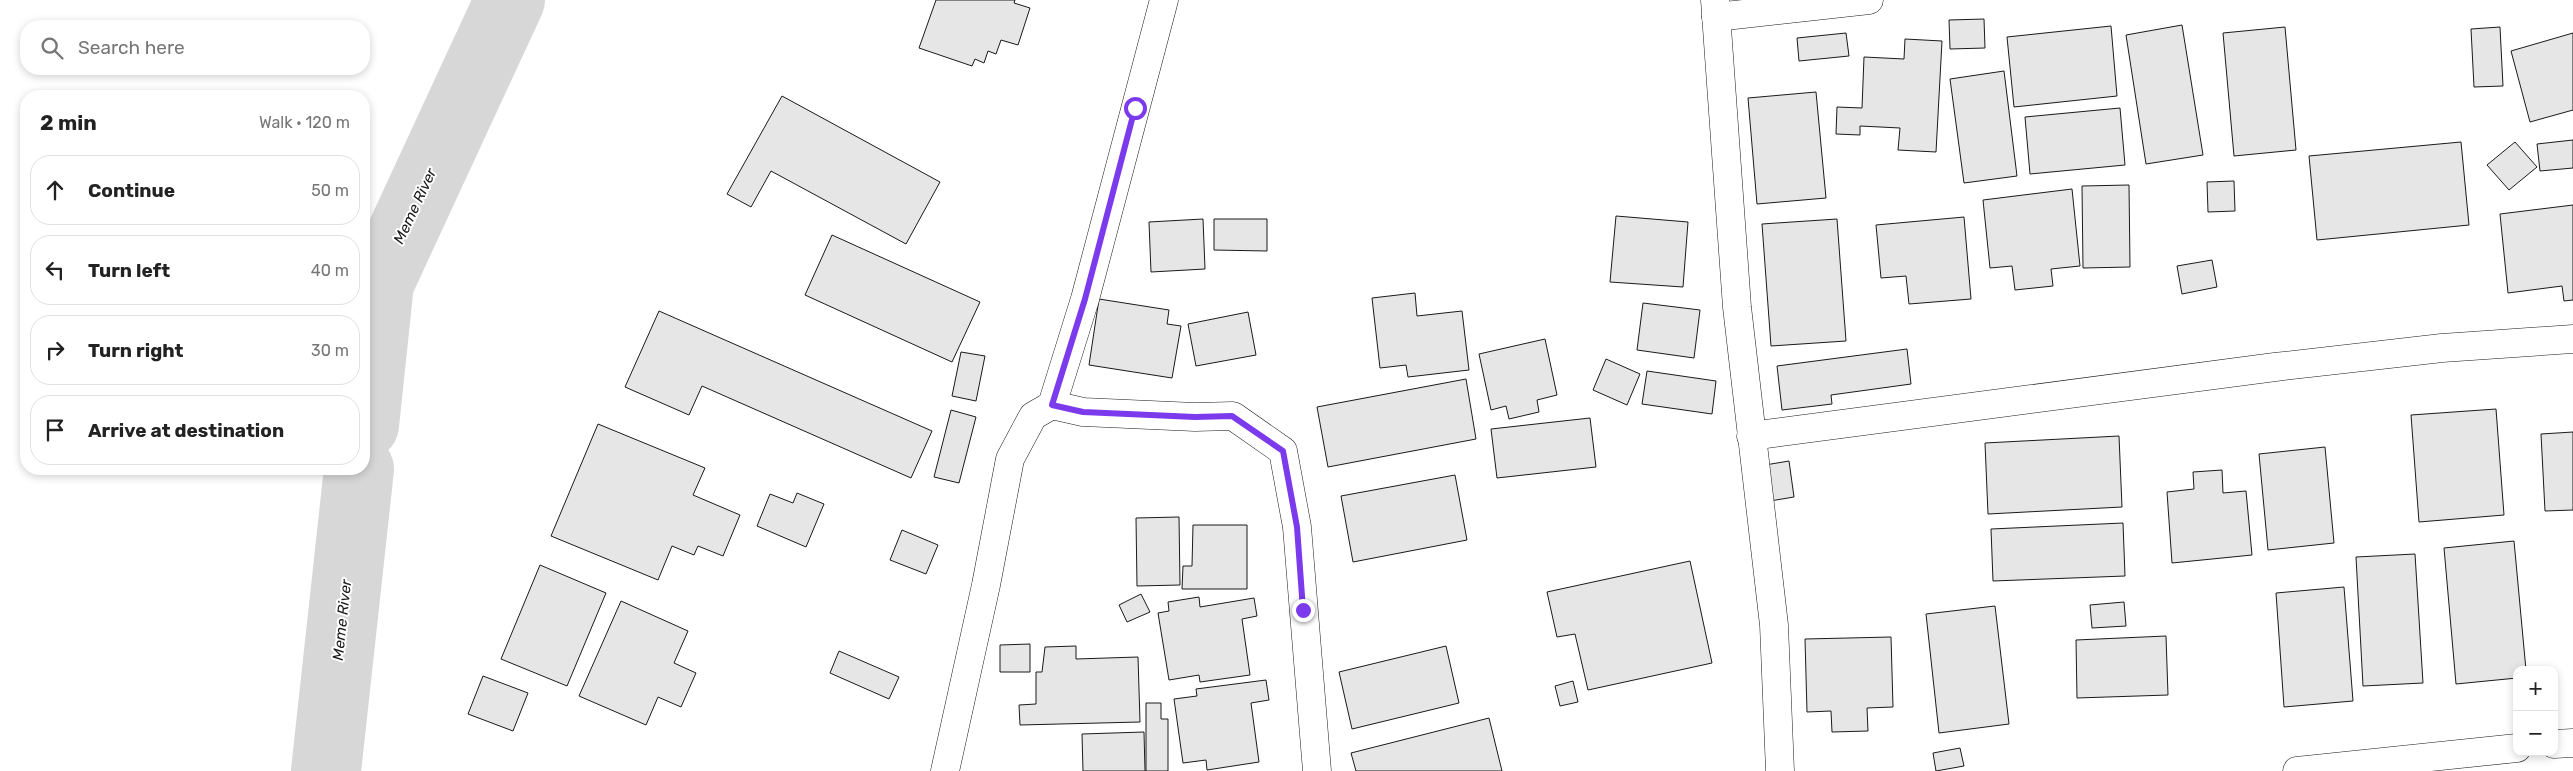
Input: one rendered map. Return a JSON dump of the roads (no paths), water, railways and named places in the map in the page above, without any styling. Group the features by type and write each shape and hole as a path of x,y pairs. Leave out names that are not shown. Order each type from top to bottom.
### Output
{"street":[{"path":"945,771 986,585 1010,459 1033,416 1052,405 1085,299 1164,0"},
{"path":"1780,771 1774,625 1751,436 1738,307 1716,9 1869,0"},
{"path":"1751,436 2284,366 2442,348 2573,339"},
{"path":"1052,405 1083,412 1195,417 1232,416 1283,451 1297,527 1317,771"},
{"path":"2558,744 2573,743"},
{"path":"2297,771 2513,748"}],"waterway":[{"name":"Meme River","path":"370,368 379,283 510,0"},
{"name":"Meme River","path":"326,771 358,475"}]}
